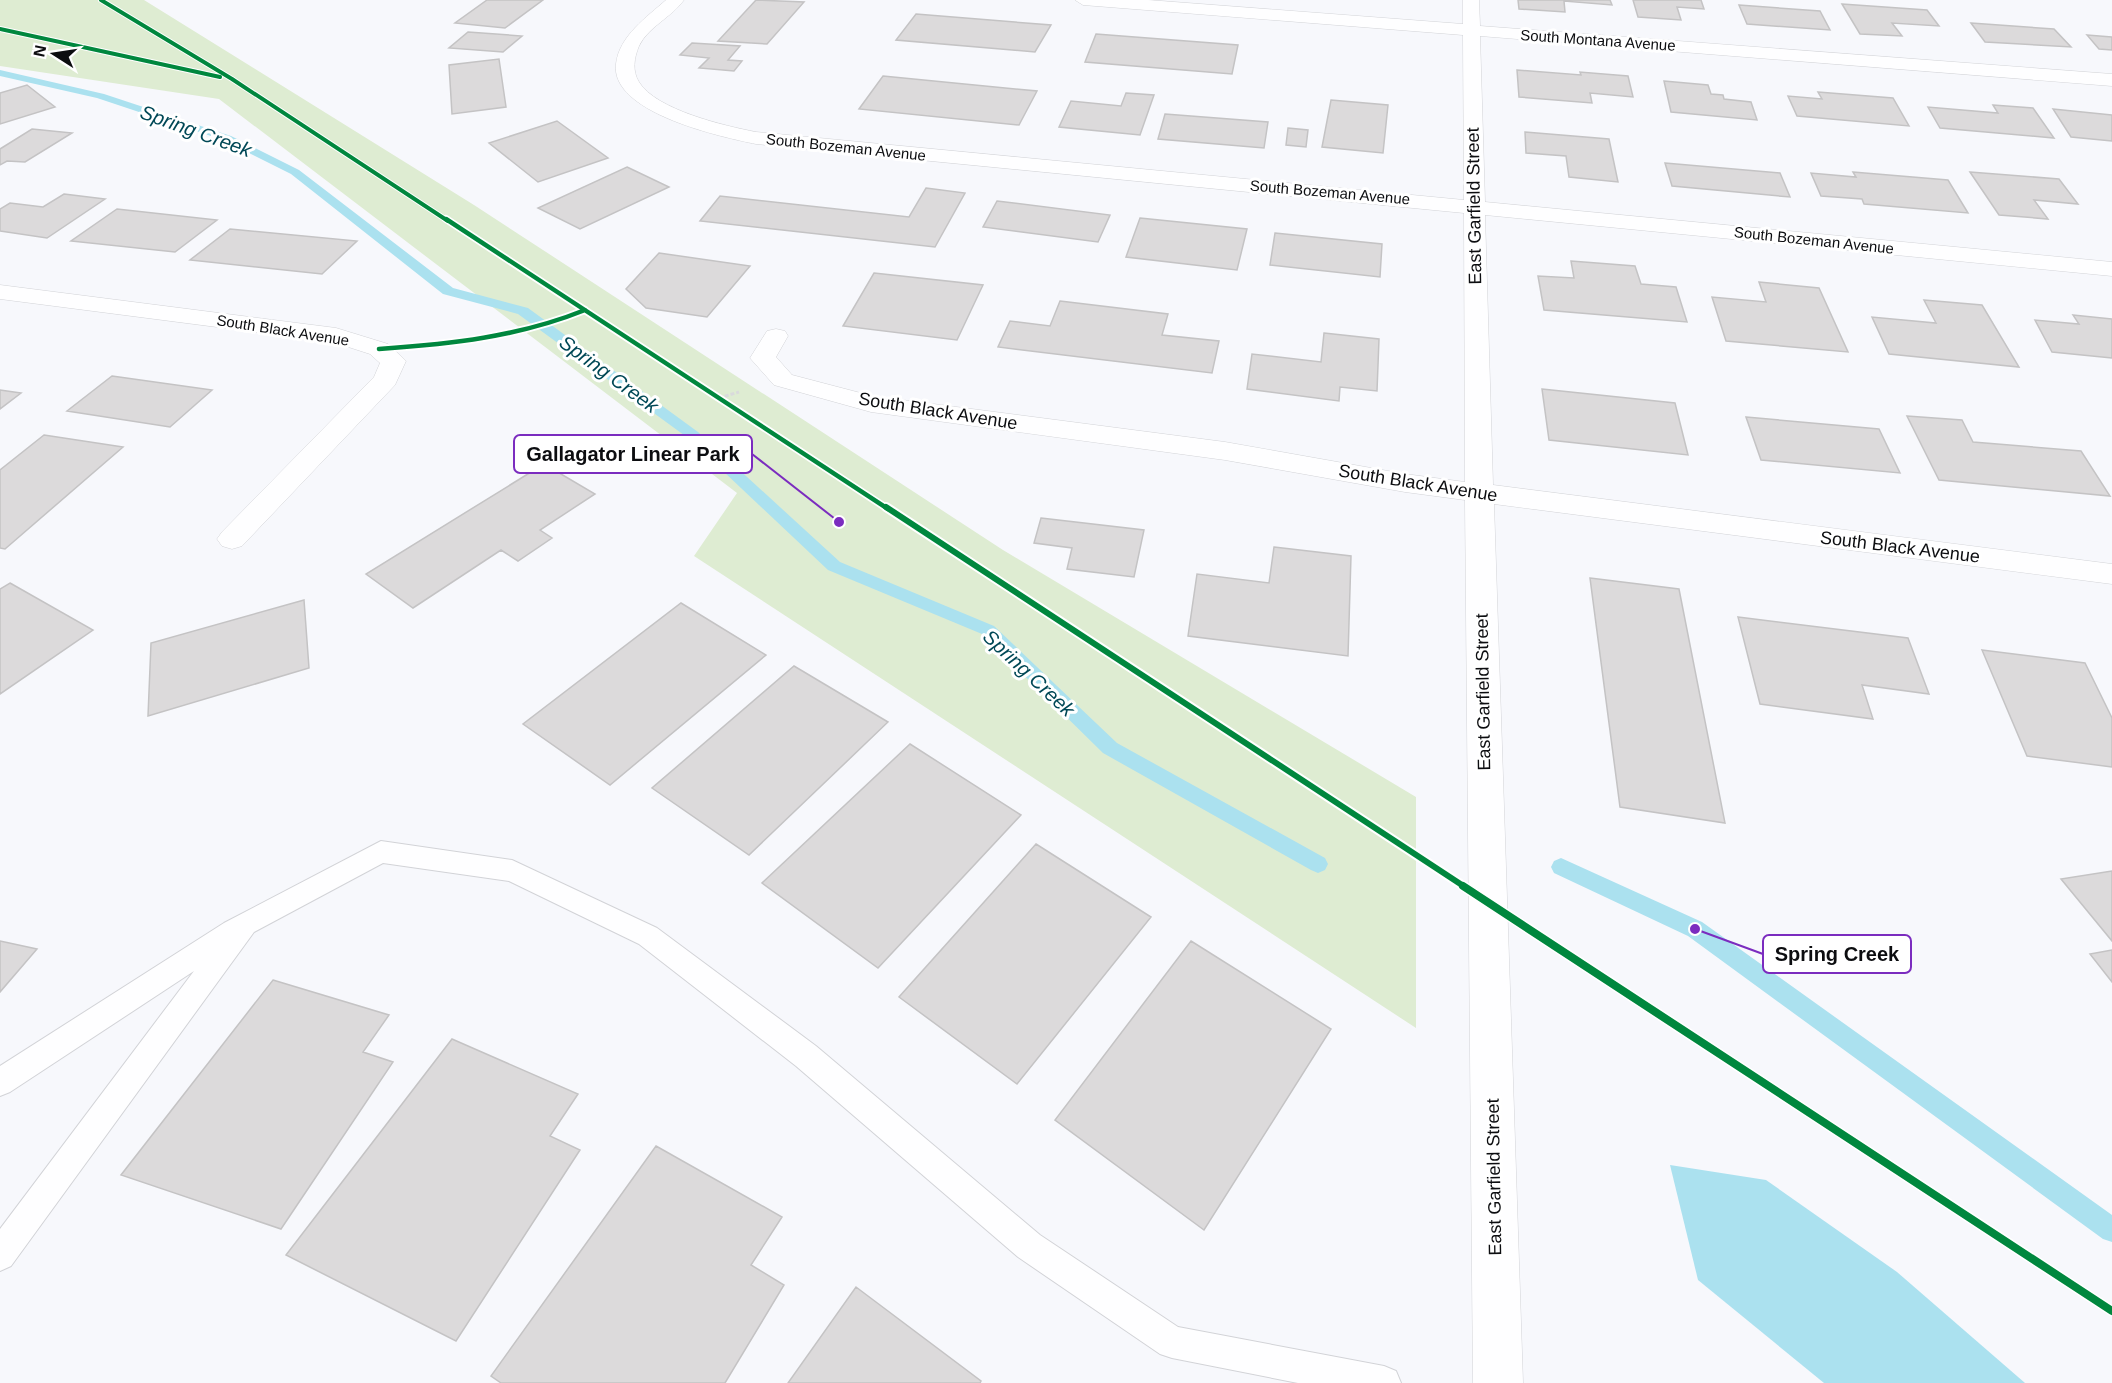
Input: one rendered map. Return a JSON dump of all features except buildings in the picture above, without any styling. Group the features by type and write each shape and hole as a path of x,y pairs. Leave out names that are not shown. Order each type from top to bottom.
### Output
{"street":[{"name":"South Bozeman Avenue","path":"676,0 630,46 625,64 627,78 650,103 692,122 722,131 811,144 2112,269"},
{"name":"South Montana Avenue","path":"1083,0 1471,15 2112,80"},
{"name":"East Garfield Street","path":"1471,15 1498,1383"},
{"name":"South Black Avenue","path":"0,292 336,335 380,349 393,361 386,380 232,539"},
{"name":"South Black Avenue","path":"776,336 763,358 783,380 871,404 1225,451 1406,483 2112,574"}],"lane":[{"path":"0,1082 245,924 381,852 512,870 648,936 807,1056 1029,1246 1172,1342 1384,1383"},
{"path":"0,1255 245,924"}],"path":[{"path":"710,392 729,404"}],"green space":[{"path":"0,0 144,0 474,205 1003,550 1416,797 1416,1028 694,556 737,493 219,99 0,66"}],"water":[{"path":"1670,1165 1766,1180 1897,1272 2025,1383 1824,1383 1698,1280"}],"waterway":[{"name":"Spring Creek","path":"0,73 100,96 227,138 295,172 448,291 523,311 693,435 834,566 988,630 1110,748 1318,864"},
{"name":"Spring Creek","path":"1561,867 1695,929 2112,1230"}],"cycle path":[{"path":"101,0 232,79 2112,1311"},
{"path":"0,29 220,77"},
{"path":"379,349 432,345 510,334 535,328 585,310"}],"place":[{"name":"Gallagator Linear Park","path":"839,522"},
{"name":"Spring Creek","path":"1695,929"}]}
